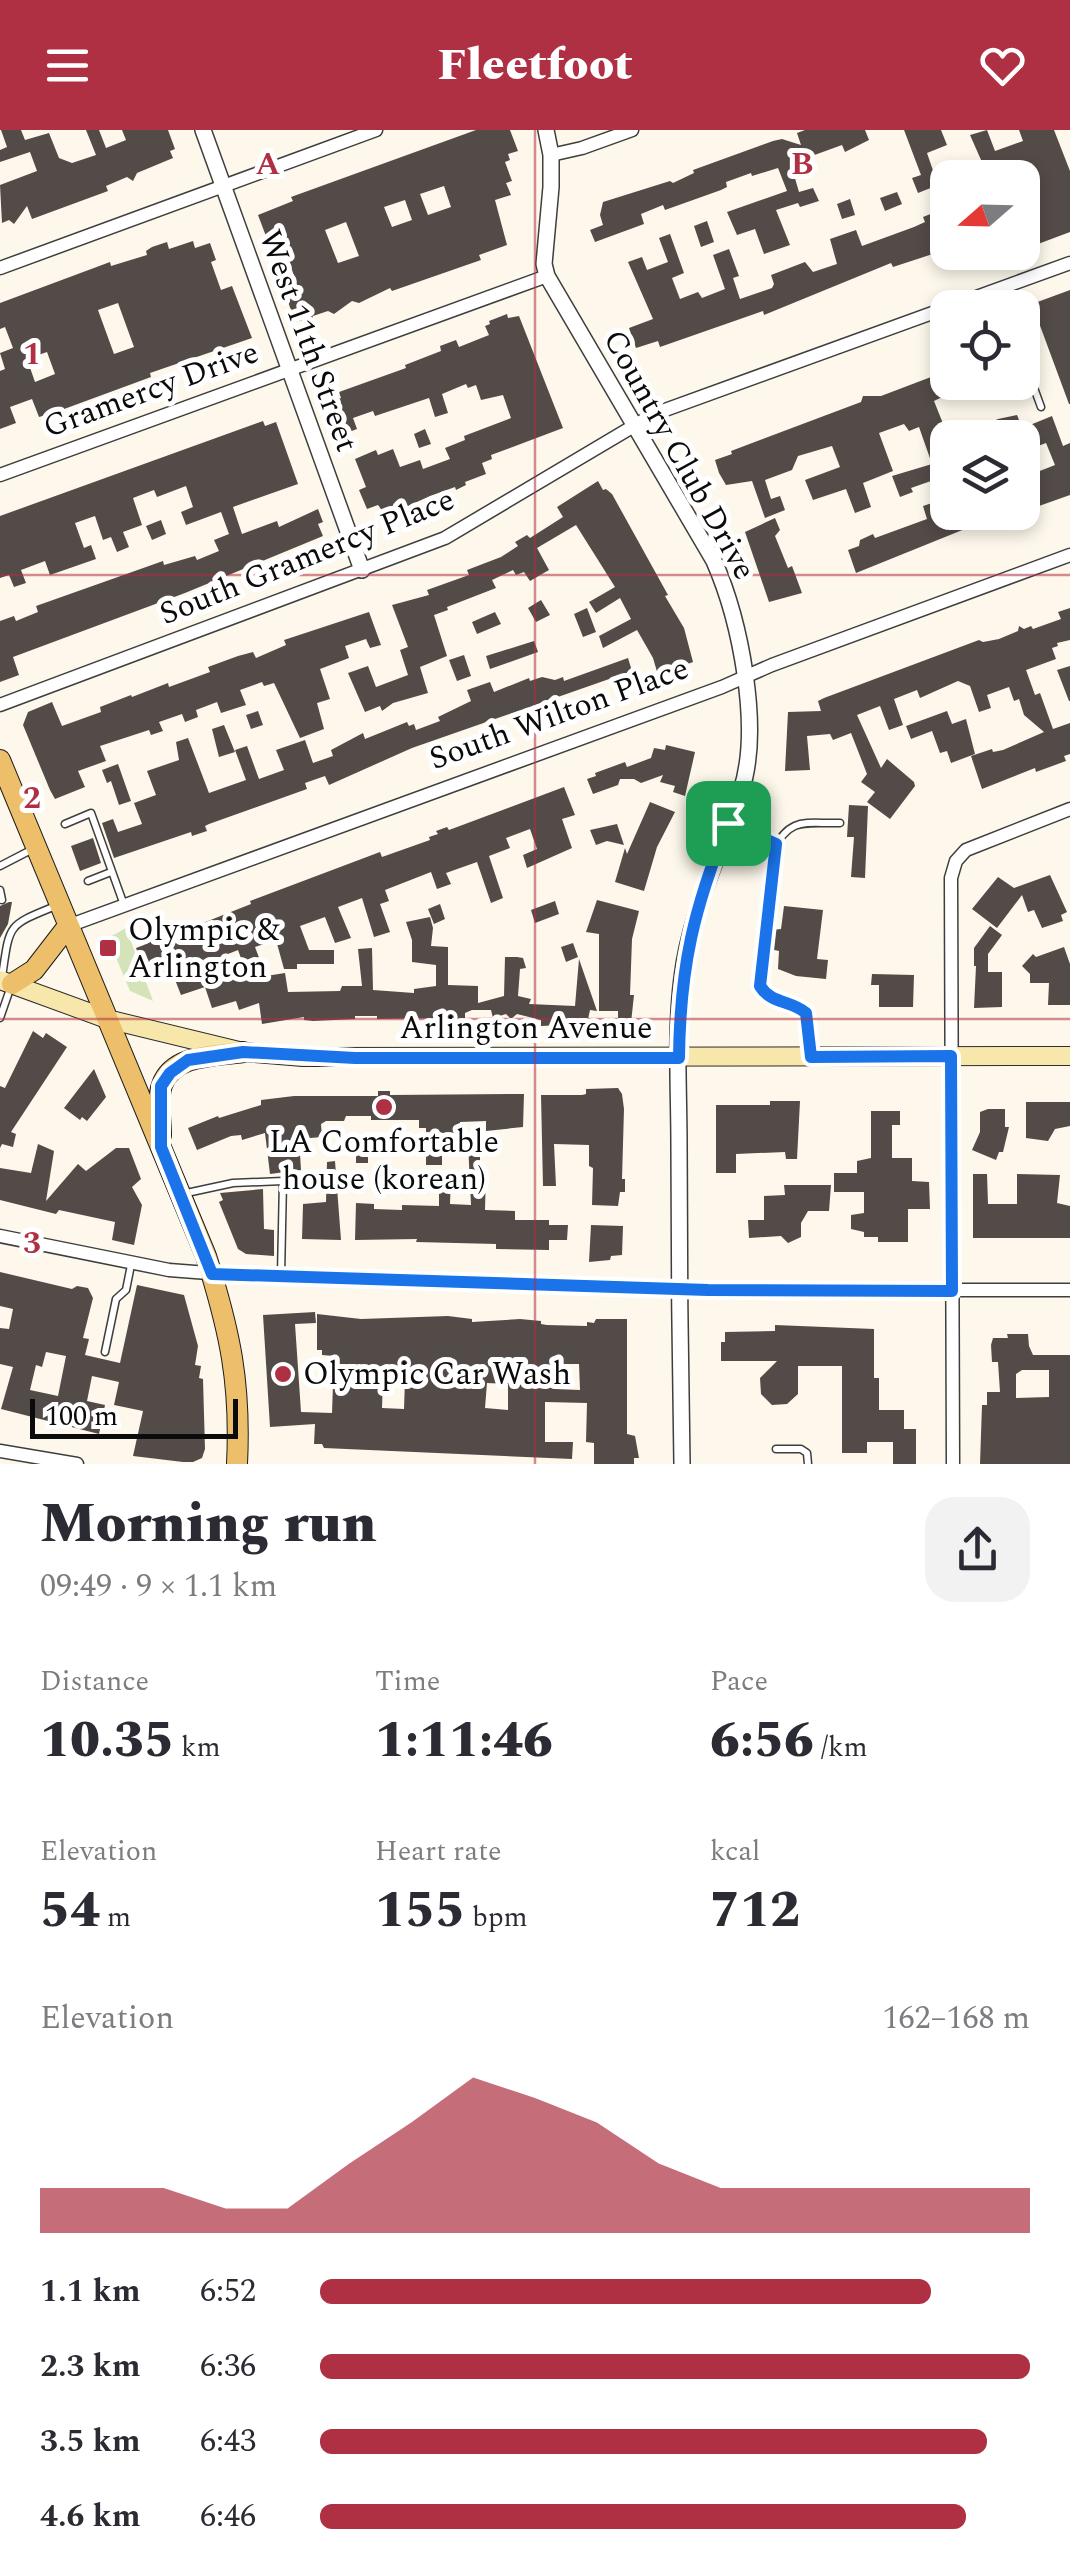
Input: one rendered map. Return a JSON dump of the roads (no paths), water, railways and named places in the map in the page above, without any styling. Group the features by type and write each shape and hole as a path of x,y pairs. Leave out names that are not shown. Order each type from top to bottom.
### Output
{"main road":[{"path":"0,760 224,1306 237,1383 237,1464"},
{"path":"5,982 34,970 68,926"},
{"path":"5,982 107,1019"},
{"name":"Arlington Avenue","path":"107,1019 243,1052 355,1058 1070,1056"},
{"path":"161,1147 161,1086 170,1073 188,1060 243,1052"}],"street":[{"name":"West 11th Street","path":"203,130 362,570"},
{"path":"0,268 376,130"},
{"path":"546,130 551,155 546,276"},
{"path":"551,155 632,130"},
{"name":"South Gramercy Place","path":"0,704 445,538 654,414 1070,263"},
{"name":"Gramercy Drive","path":"0,475 546,276"},
{"name":"Country Club Drive","path":"546,276 714,561 729,594 740,635 747,756 743,787 693,918 682,978 682,1464"},
{"name":"South Wilton Place","path":"68,926 1070,555"},
{"path":"953,1464 950,878 966,850 1070,809"},
{"path":"0,1236 131,1264 212,1274 679,1289 1070,1290"},
{"path":"0,1450 77,1464"}],"lane":[{"path":"1038,400 1041,407"},
{"path":"65,824 91,813 125,906"},
{"path":"728,823 776,844"},
{"path":"811,1057 806,1013 796,1004 766,995 760,986 776,844 792,824 840,824"},
{"path":"0,866 36,847"},
{"path":"88,881 111,872"},
{"path":"0,890 2,900"},
{"path":"0,1018 5,982 4,937 18,921 59,904"},
{"path":"181,1194 233,1183 284,1181 281,1276"},
{"path":"105,1352 116,1299 126,1290 131,1264"},
{"path":"776,1449 801,1449 807,1453 808,1464"}],"place":[{"name":"Olympic & Arlington","path":"108,948"},
{"name":"LA Comfortable house (korean)","path":"384,1107"},
{"name":"Olympic Car Wash","path":"283,1374"}]}
